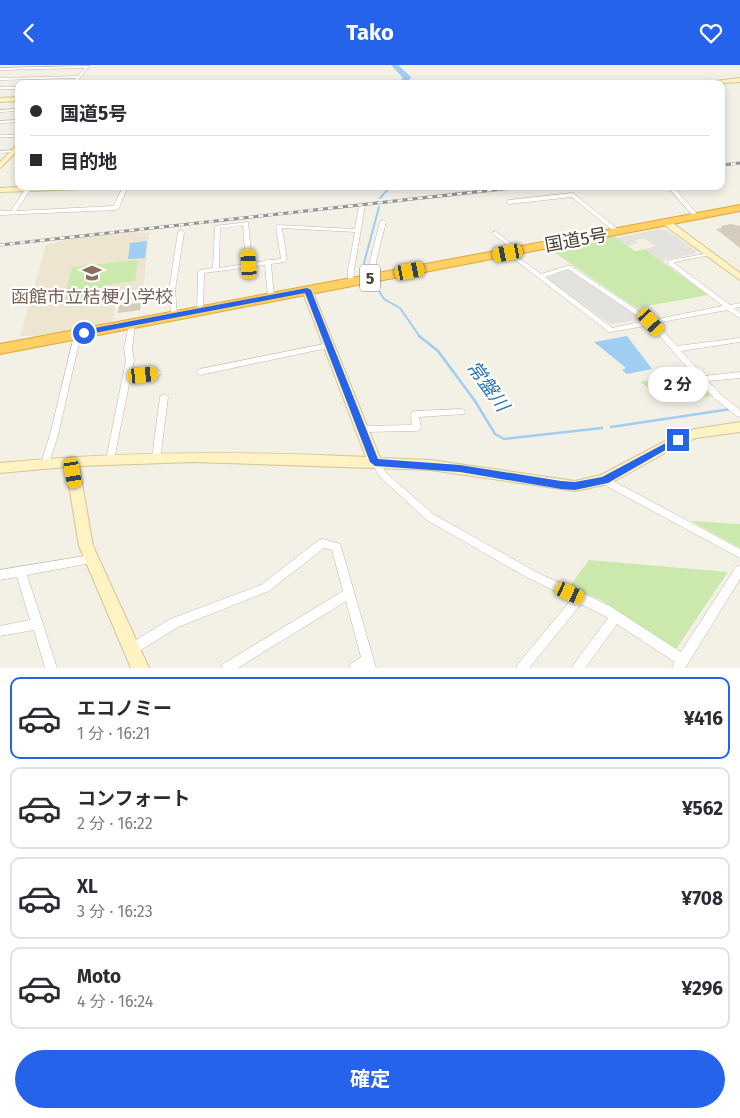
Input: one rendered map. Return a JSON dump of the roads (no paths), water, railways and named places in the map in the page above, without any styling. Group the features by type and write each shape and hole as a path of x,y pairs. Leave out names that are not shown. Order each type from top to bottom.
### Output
{"highway":[{"name":"国道5号","path":"0,349 740,208"}],"street":[{"path":"0,69 88,67 76,80"},
{"path":"50,78 60,68"},
{"path":"0,79 79,77"},
{"path":"725,82 740,80"},
{"path":"0,88 15,88"},
{"path":"0,100 15,99"},
{"path":"0,111 15,110"},
{"path":"0,122 15,121"},
{"path":"0,136 15,135"},
{"path":"0,152 13,151"},
{"path":"0,166 13,151"},
{"path":"0,190 15,189"},
{"path":"12,213 27,190"},
{"path":"0,213 116,208 124,190"},
{"path":"673,190 697,217"},
{"path":"509,202 573,195 618,232"},
{"path":"351,282 350,270 362,205"},
{"path":"380,277 373,261 379,245 383,221"},
{"path":"216,269 217,227 246,223 249,264"},
{"path":"666,223 740,277"},
{"path":"200,311 201,272 284,260 279,226 358,231"},
{"path":"174,315 172,290 181,232"},
{"path":"495,233 542,276 611,330 740,305"},
{"path":"708,254 672,261 671,264 740,316"},
{"path":"268,261 271,297"},
{"path":"542,276 569,267 651,322 717,396 735,410"},
{"path":"307,290 375,462 384,475 430,517 501,558 616,616 680,664 740,570"},
{"path":"110,460 130,360 128,349 132,323"},
{"path":"45,463 54,435 77,334"},
{"path":"675,349 740,340"},
{"path":"200,372 329,345"},
{"path":"127,377 158,373"},
{"path":"702,379 740,375"},
{"path":"156,459 164,397"},
{"path":"362,429 417,428 415,413 461,412"},
{"path":"0,468 72,461 228,457 375,462 460,468 561,485 589,485 604,480 678,440 695,434 740,427"},
{"path":"72,461 84,537 91,559 140,668"},
{"path":"604,480 740,554"},
{"path":"132,649 174,623 265,587 324,543 336,547 369,663 354,668"},
{"path":"0,575 91,559"},
{"path":"21,572 51,668"},
{"path":"227,668 348,594"},
{"path":"522,668 579,598"},
{"path":"578,668 616,616"},
{"path":"0,631 37,624"}],"water":[{"path":"147,241 145,258 128,259 130,243"},
{"path":"627,336 652,369 627,374 622,370 626,368 594,342"}],"waterway":[{"name":"常盤川","path":"394,65 407,78 405,80"},
{"name":"常盤川","path":"380,198 387,190"},
{"name":"常盤川","path":"366,273 364,263 379,207"},
{"name":"常盤川","path":"375,285 384,299 400,308 420,337"},
{"name":"常盤川","path":"420,337 438,351 475,401 495,434 504,439 602,428"},
{"name":"常盤川","path":"611,427 731,409"}],"railway":[{"path":"725,165 740,163"},
{"path":"0,245 493,190"}],"place":[{"name":"函館市立桔梗小学校","path":"92,273"}]}
